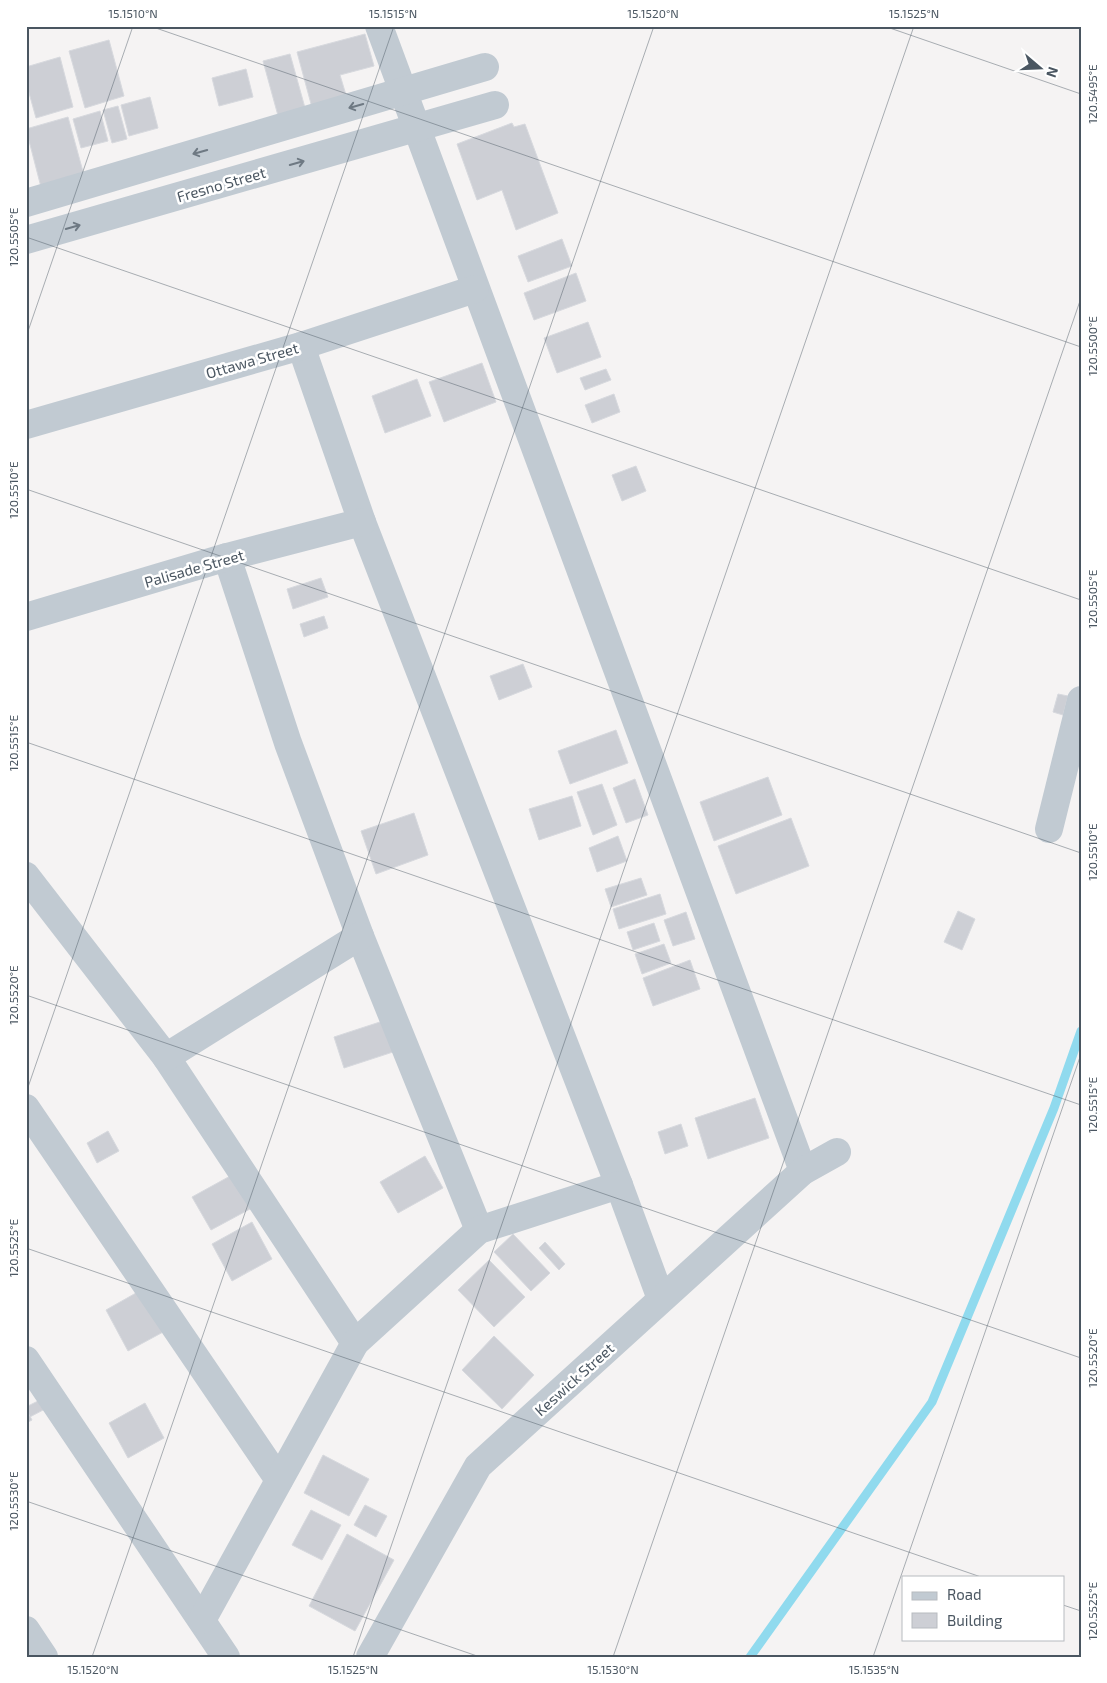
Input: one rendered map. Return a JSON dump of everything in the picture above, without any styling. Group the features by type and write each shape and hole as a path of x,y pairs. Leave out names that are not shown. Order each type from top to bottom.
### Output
{"street":[{"path":"379,26 402,93 802,1171"},
{"path":"26,202 402,93 485,66"},
{"name":"Fresno Street","path":"26,240 495,105"},
{"name":"Ottawa Street","path":"26,425 301,346 475,289"},
{"path":"301,346 362,522 619,1185 661,1299"},
{"name":"Palisade Street","path":"26,617 227,557 362,522"},
{"path":"227,557 288,743 360,936 479,1230"},
{"path":"1049,829 1081,700"},
{"path":"26,876 166,1057 355,1343"},
{"path":"166,1057 360,936"},
{"path":"26,1108 279,1480"},
{"name":"Keswick Street","path":"370,1657 478,1466 802,1171 838,1152"},
{"path":"202,1620 355,1343 479,1230 619,1185"},
{"path":"26,1360 226,1657"},
{"path":"26,1630 44,1657"}],"building":[{"path":"365,34 374,66 340,75 349,105 314,115 297,52"},
{"path":"109,40 124,96 85,108 69,51"},
{"path":"290,54 307,115 280,123 263,61"},
{"path":"60,57 73,107 36,118 26,82 26,67"},
{"path":"246,69 253,97 219,106 212,78"},
{"path":"150,97 158,128 129,136 121,105"},
{"path":"118,106 127,139 112,143 103,110"},
{"path":"100,111 108,141 81,148 73,119"},
{"path":"68,117 85,179 42,191 26,129"},
{"path":"512,123 514,127 525,124 558,213 516,230 502,190 477,200 457,144"},
{"path":"562,239 572,266 528,282 518,256"},
{"path":"576,273 586,301 534,320 524,293"},
{"path":"588,322 601,357 557,373 544,338"},
{"path":"482,363 496,402 444,422 429,382"},
{"path":"606,369 611,380 585,390 580,378"},
{"path":"417,379 431,416 385,433 372,396"},
{"path":"614,394 620,412 592,423 585,405"},
{"path":"636,466 646,491 622,501 612,475"},
{"path":"321,578 328,597 293,609 287,589"},
{"path":"324,616 328,628 304,637 300,624"},
{"path":"523,664 532,687 499,700 490,676"},
{"path":"1058,694 1068,696 1063,715 1053,712"},
{"path":"616,730 628,763 570,784 558,751"},
{"path":"768,777 782,815 714,841 700,802"},
{"path":"635,779 648,815 626,823 613,788"},
{"path":"602,784 617,825 593,835 577,792"},
{"path":"572,796 581,826 539,840 529,809"},
{"path":"414,813 428,855 376,874 361,831"},
{"path":"791,818 809,866 736,894 718,846"},
{"path":"618,836 627,861 597,872 589,848"},
{"path":"641,878 647,895 611,907 605,889"},
{"path":"660,894 666,914 619,929 613,909"},
{"path":"958,911 975,919 962,950 944,942"},
{"path":"686,912 695,939 673,946 664,920"},
{"path":"654,923 660,941 633,950 627,932"},
{"path":"664,944 671,963 642,974 635,954"},
{"path":"690,960 700,989 653,1006 643,978"},
{"path":"386,1020 396,1051 344,1068 334,1037"},
{"path":"755,1098 769,1138 708,1159 695,1118"},
{"path":"681,1124 688,1146 665,1154 658,1132"},
{"path":"108,1131 119,1151 97,1163 87,1143"},
{"path":"425,1156 443,1188 398,1213 380,1182"},
{"path":"232,1175 250,1209 211,1230 192,1197"},
{"path":"252,1222 272,1259 232,1281 212,1244"},
{"path":"513,1234 550,1273 531,1291 494,1252"},
{"path":"545,1242 565,1264 559,1270 539,1248"},
{"path":"489,1260 525,1297 494,1327 458,1290"},
{"path":"143,1289 165,1331 128,1351 106,1310"},
{"path":"494,1336 534,1375 502,1409 462,1370"},
{"path":"40,1400 45,1409 26,1419 26,1407"},
{"path":"145,1403 164,1438 128,1458 109,1423"},
{"path":"26,1409 32,1420 26,1423"},
{"path":"323,1455 369,1479 349,1516 304,1493"},
{"path":"365,1505 387,1516 376,1537 354,1525"},
{"path":"311,1510 341,1525 322,1560 292,1545"},
{"path":"347,1534 394,1560 355,1631 309,1606"}],"waterway":[{"path":"750,1657 932,1402 1054,1108 1081,1031"}]}
